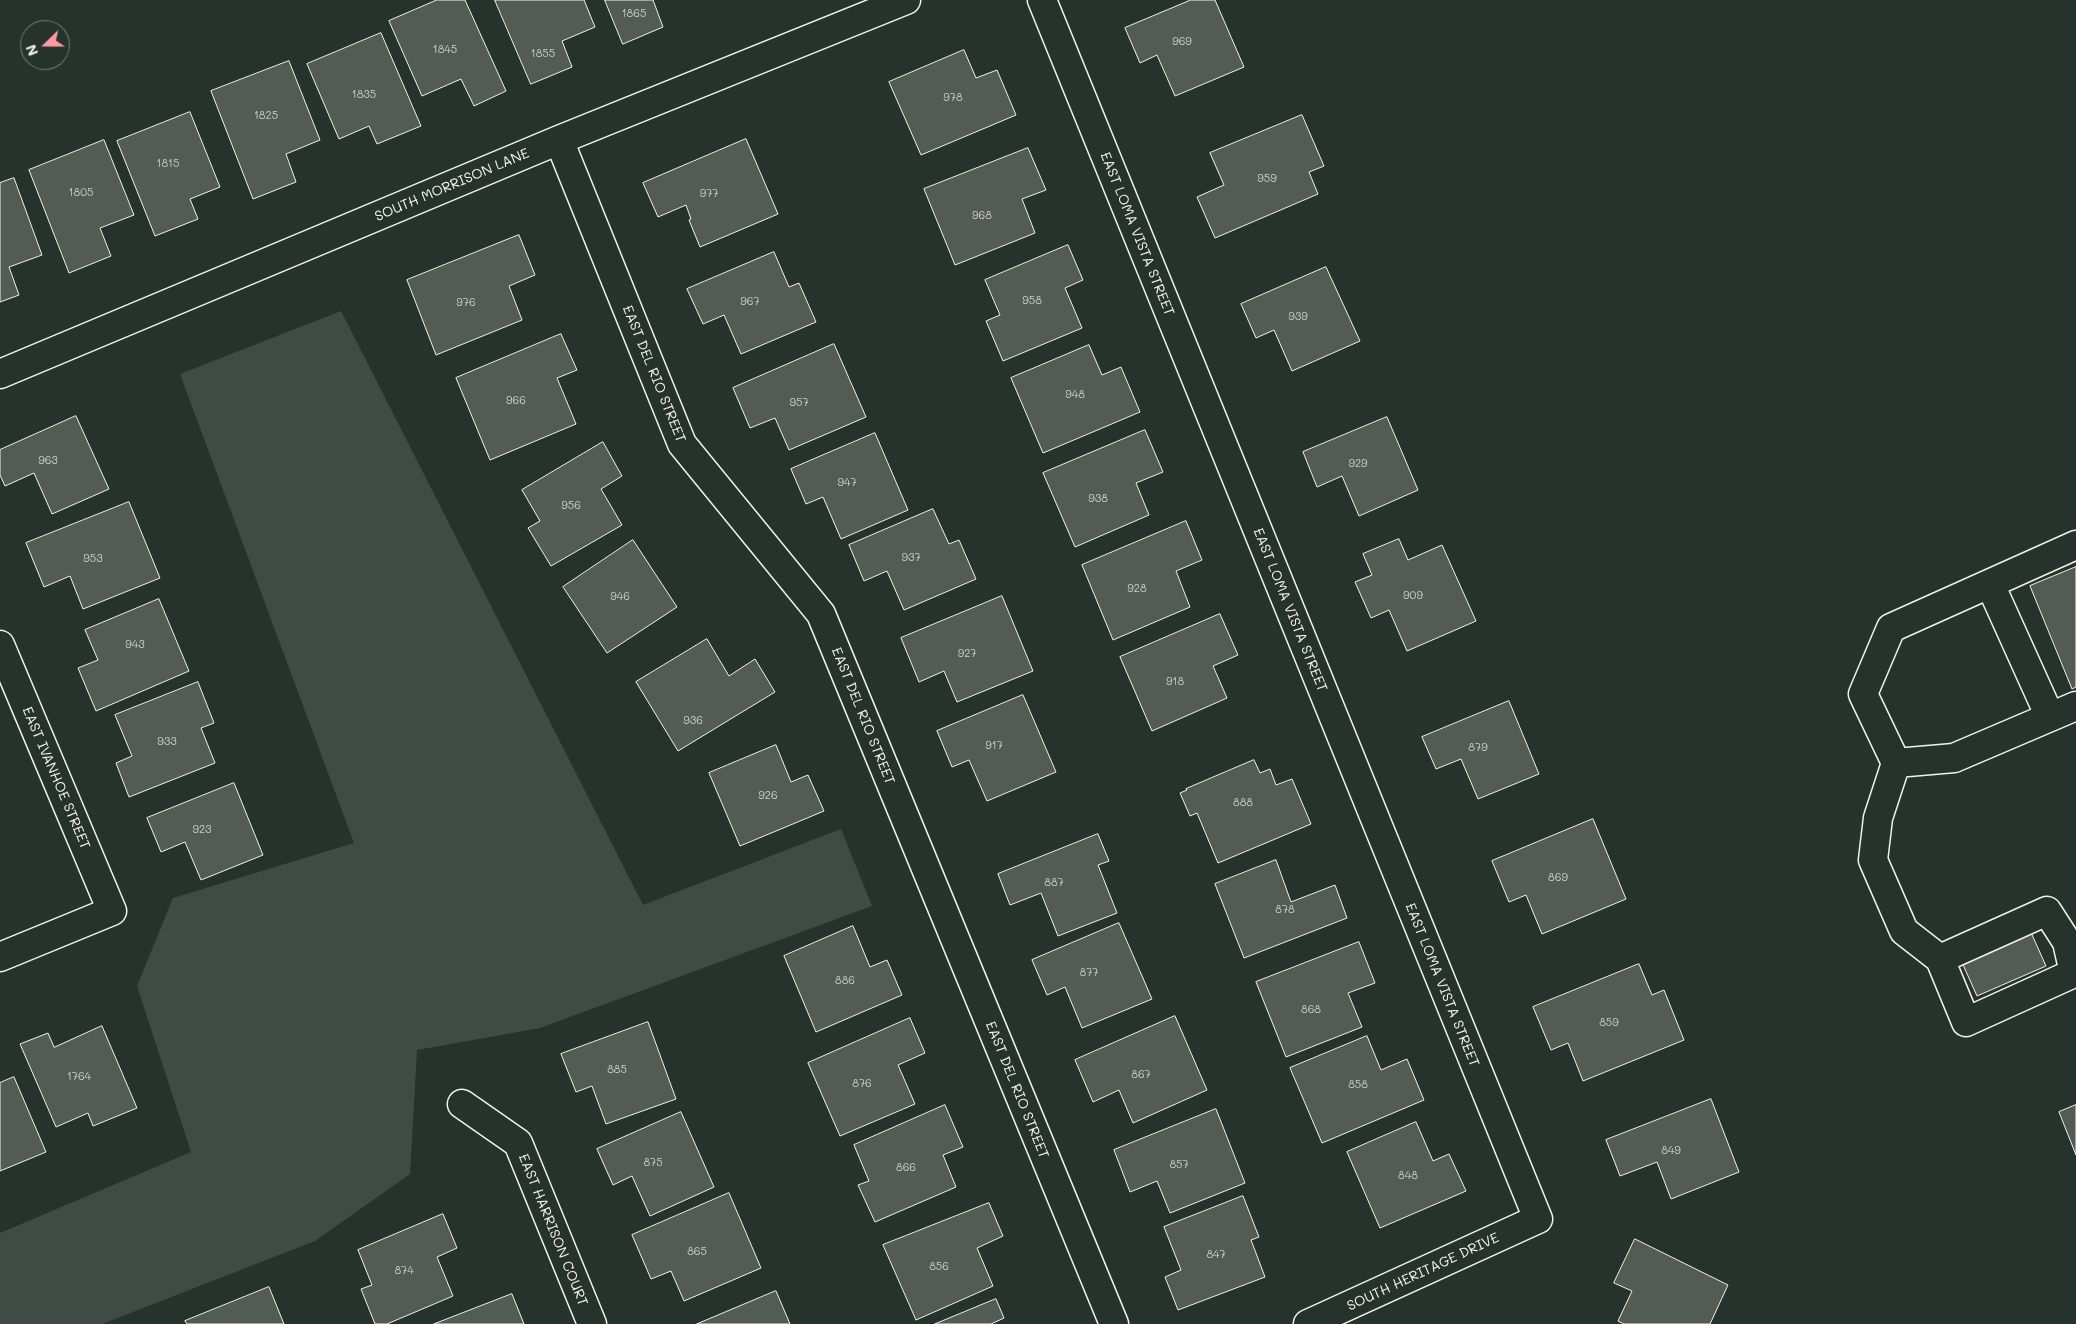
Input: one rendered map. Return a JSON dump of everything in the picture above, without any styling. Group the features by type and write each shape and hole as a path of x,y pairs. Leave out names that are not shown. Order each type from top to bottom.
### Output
{"street":[{"name":"SOUTH MORRISON LANE","path":"0,374 559,140 906,0"},
{"name":"EAST LOMA VISTA STREET","path":"1042,0 1538,1219"},
{"name":"EAST DEL RIO STREET","path":"559,140 682,444 821,614 1114,1324"},
{"path":"1940,958 2047,911 2072,940 2074,973 1966,1022 1940,958 1904,931 1874,860 1878,818 1896,763 1863,694 1891,628 2076,545"},
{"path":"1990,584 2050,717"},
{"name":"EAST IVANHOE STREET","path":"0,645 112,911 0,957"},
{"path":"1896,763 1954,758 2076,706"},
{"name":"EAST HARRISON COURT","path":"462,1104 518,1144 592,1324"},
{"name":"SOUTH HERITAGE DRIVE","path":"1308,1324 1357,1315 1538,1219"}],"shaded area":[{"path":"341,311 643,905 841,829 872,906 540,1028 417,1050 410,1174 315,1241 102,1324 0,1324 0,1233 191,1152 137,986 173,898 354,843 180,374"}],"building":[{"path":"437,0 465,0 506,91 474,106 461,79 422,96 389,21"},
{"path":"495,0 584,0 595,27 562,41 572,67 531,84"},
{"path":"605,0 653,0 663,27 623,44"},
{"path":"1191,0 1215,0 1244,67 1175,96 1157,55 1140,63 1125,28"},
{"path":"381,33 421,126 377,144 369,126 339,139 307,64"},
{"path":"964,50 976,78 997,70 1016,115 921,155 889,82"},
{"path":"289,61 320,140 286,154 296,182 253,199 211,91"},
{"path":"190,112 220,187 190,199 198,219 155,236 117,141"},
{"path":"1302,115 1324,166 1309,172 1318,194 1215,238 1197,197 1224,185 1210,153"},
{"path":"746,139 778,214 700,247 689,220 691,219 686,205 658,217 643,183"},
{"path":"104,140 134,215 100,228 111,256 69,273 29,170"},
{"path":"1028,148 1046,190 1022,199 1035,233 955,265 924,189"},
{"path":"14,178 42,255 9,267 19,295 0,302 0,183"},
{"path":"519,235 535,275 509,286 522,320 436,355 407,280"},
{"path":"1068,245 1083,280 1065,288 1082,328 1003,361 986,321 1000,315 985,280"},
{"path":"774,252 789,287 799,283 816,322 741,354 724,315 703,324 687,289"},
{"path":"1326,267 1360,341 1292,371 1274,330 1256,338 1241,304"},
{"path":"561,334 577,370 557,378 576,424 490,460 456,378"},
{"path":"834,344 866,417 789,450 775,418 750,428 733,388"},
{"path":"1089,345 1102,375 1121,367 1140,412 1043,453 1011,378"},
{"path":"76,416 109,489 52,514 34,473 5,486 0,475 0,450"},
{"path":"1387,417 1418,490 1359,516 1342,476 1317,487 1303,452"},
{"path":"1145,430 1163,472 1136,483 1149,515 1075,547 1043,473"},
{"path":"875,433 908,510 841,539 823,497 806,504 791,469"},
{"path":"603,442 622,476 601,489 622,525 551,566 528,528 540,521 522,490"},
{"path":"129,502 160,578 83,609 70,576 44,587 26,543"},
{"path":"933,509 949,544 959,540 976,579 904,610 887,571 864,581 849,545"},
{"path":"1186,521 1202,560 1176,571 1190,607 1113,640 1082,565"},
{"path":"1399,539 1408,560 1442,545 1476,621 1407,651 1389,610 1371,618 1355,582 1372,575 1363,554"},
{"path":"633,540 677,607 607,653 563,587"},
{"path":"2076,567 2076,687 2072,689 2030,586"},
{"path":"1002,596 1033,671 957,702 944,671 919,682 901,638"},
{"path":"159,599 189,671 96,711 78,668 98,660 85,630"},
{"path":"1220,614 1238,655 1213,666 1227,698 1152,731 1120,657"},
{"path":"707,639 729,676 755,659 775,692 678,751 636,682"},
{"path":"198,682 214,723 201,728 215,763 129,797 116,763 132,756 115,715"},
{"path":"1023,695 1056,772 987,801 969,760 952,767 937,731"},
{"path":"1509,701 1539,774 1478,799 1461,759 1436,769 1422,737"},
{"path":"776,745 791,782 808,775 824,811 740,846 709,773"},
{"path":"1254,760 1260,773 1270,769 1276,785 1292,779 1311,824 1218,863 1197,813 1190,816 1180,793"},
{"path":"234,783 263,855 201,880 185,842 161,852 147,818"},
{"path":"1593,819 1626,899 1542,934 1526,895 1509,902 1492,861"},
{"path":"1098,834 1109,861 1098,865 1117,913 1058,936 1041,893 1010,905 998,874"},
{"path":"1276,860 1291,902 1335,885 1347,918 1244,958 1215,884"},
{"path":"1119,923 1152,999 1082,1028 1065,987 1047,995 1032,960"},
{"path":"853,926 870,967 887,960 902,995 816,1032 784,956"},
{"path":"2029,928 2046,966 1977,996 1960,958"},
{"path":"1359,942 1375,983 1348,993 1362,1027 1286,1057 1256,982"},
{"path":"1639,964 1652,995 1664,990 1684,1040 1583,1081 1568,1043 1551,1050 1533,1007"},
{"path":"1175,1016 1207,1090 1133,1123 1119,1090 1093,1102 1075,1060"},
{"path":"910,1018 925,1053 898,1065 915,1104 840,1136 808,1063"},
{"path":"648,1022 676,1099 606,1124 592,1086 576,1092 561,1054"},
{"path":"102,1026 137,1108 93,1126 88,1113 56,1127 20,1044 48,1033 54,1047"},
{"path":"1367,1036 1381,1070 1407,1059 1424,1100 1322,1143 1290,1068"},
{"path":"14,1077 46,1152 0,1171 0,1083"},
{"path":"1711,1099 1739,1172 1671,1199 1657,1162 1620,1176 1606,1140"},
{"path":"945,1105 963,1147 943,1155 956,1187 875,1222 858,1185 869,1181 854,1145"},
{"path":"2076,1105 2076,1155 2059,1112"},
{"path":"1216,1109 1245,1183 1170,1213 1157,1181 1130,1192 1114,1150"},
{"path":"681,1112 714,1187 650,1216 632,1176 613,1185 597,1149"},
{"path":"1416,1122 1433,1161 1449,1154 1466,1191 1380,1228 1347,1152"},
{"path":"729,1193 761,1268 684,1301 671,1271 651,1279 632,1235"},
{"path":"1243,1196 1259,1237 1251,1240 1265,1277 1178,1310 1165,1277 1181,1270 1164,1227"},
{"path":"989,1203 1003,1236 977,1248 993,1286 916,1320 883,1245"},
{"path":"443,1214 457,1248 437,1257 453,1296 387,1324 375,1324 361,1289 372,1285 358,1250"},
{"path":"1635,1239 1728,1285 1710,1324 1624,1324 1618,1321 1632,1291 1614,1283"},
{"path":"269,1287 284,1324 187,1324 185,1321"},
{"path":"776,1291 790,1324 697,1324"},
{"path":"512,1294 524,1324 434,1324"},
{"path":"996,1299 1004,1318 991,1324 935,1324"}]}
